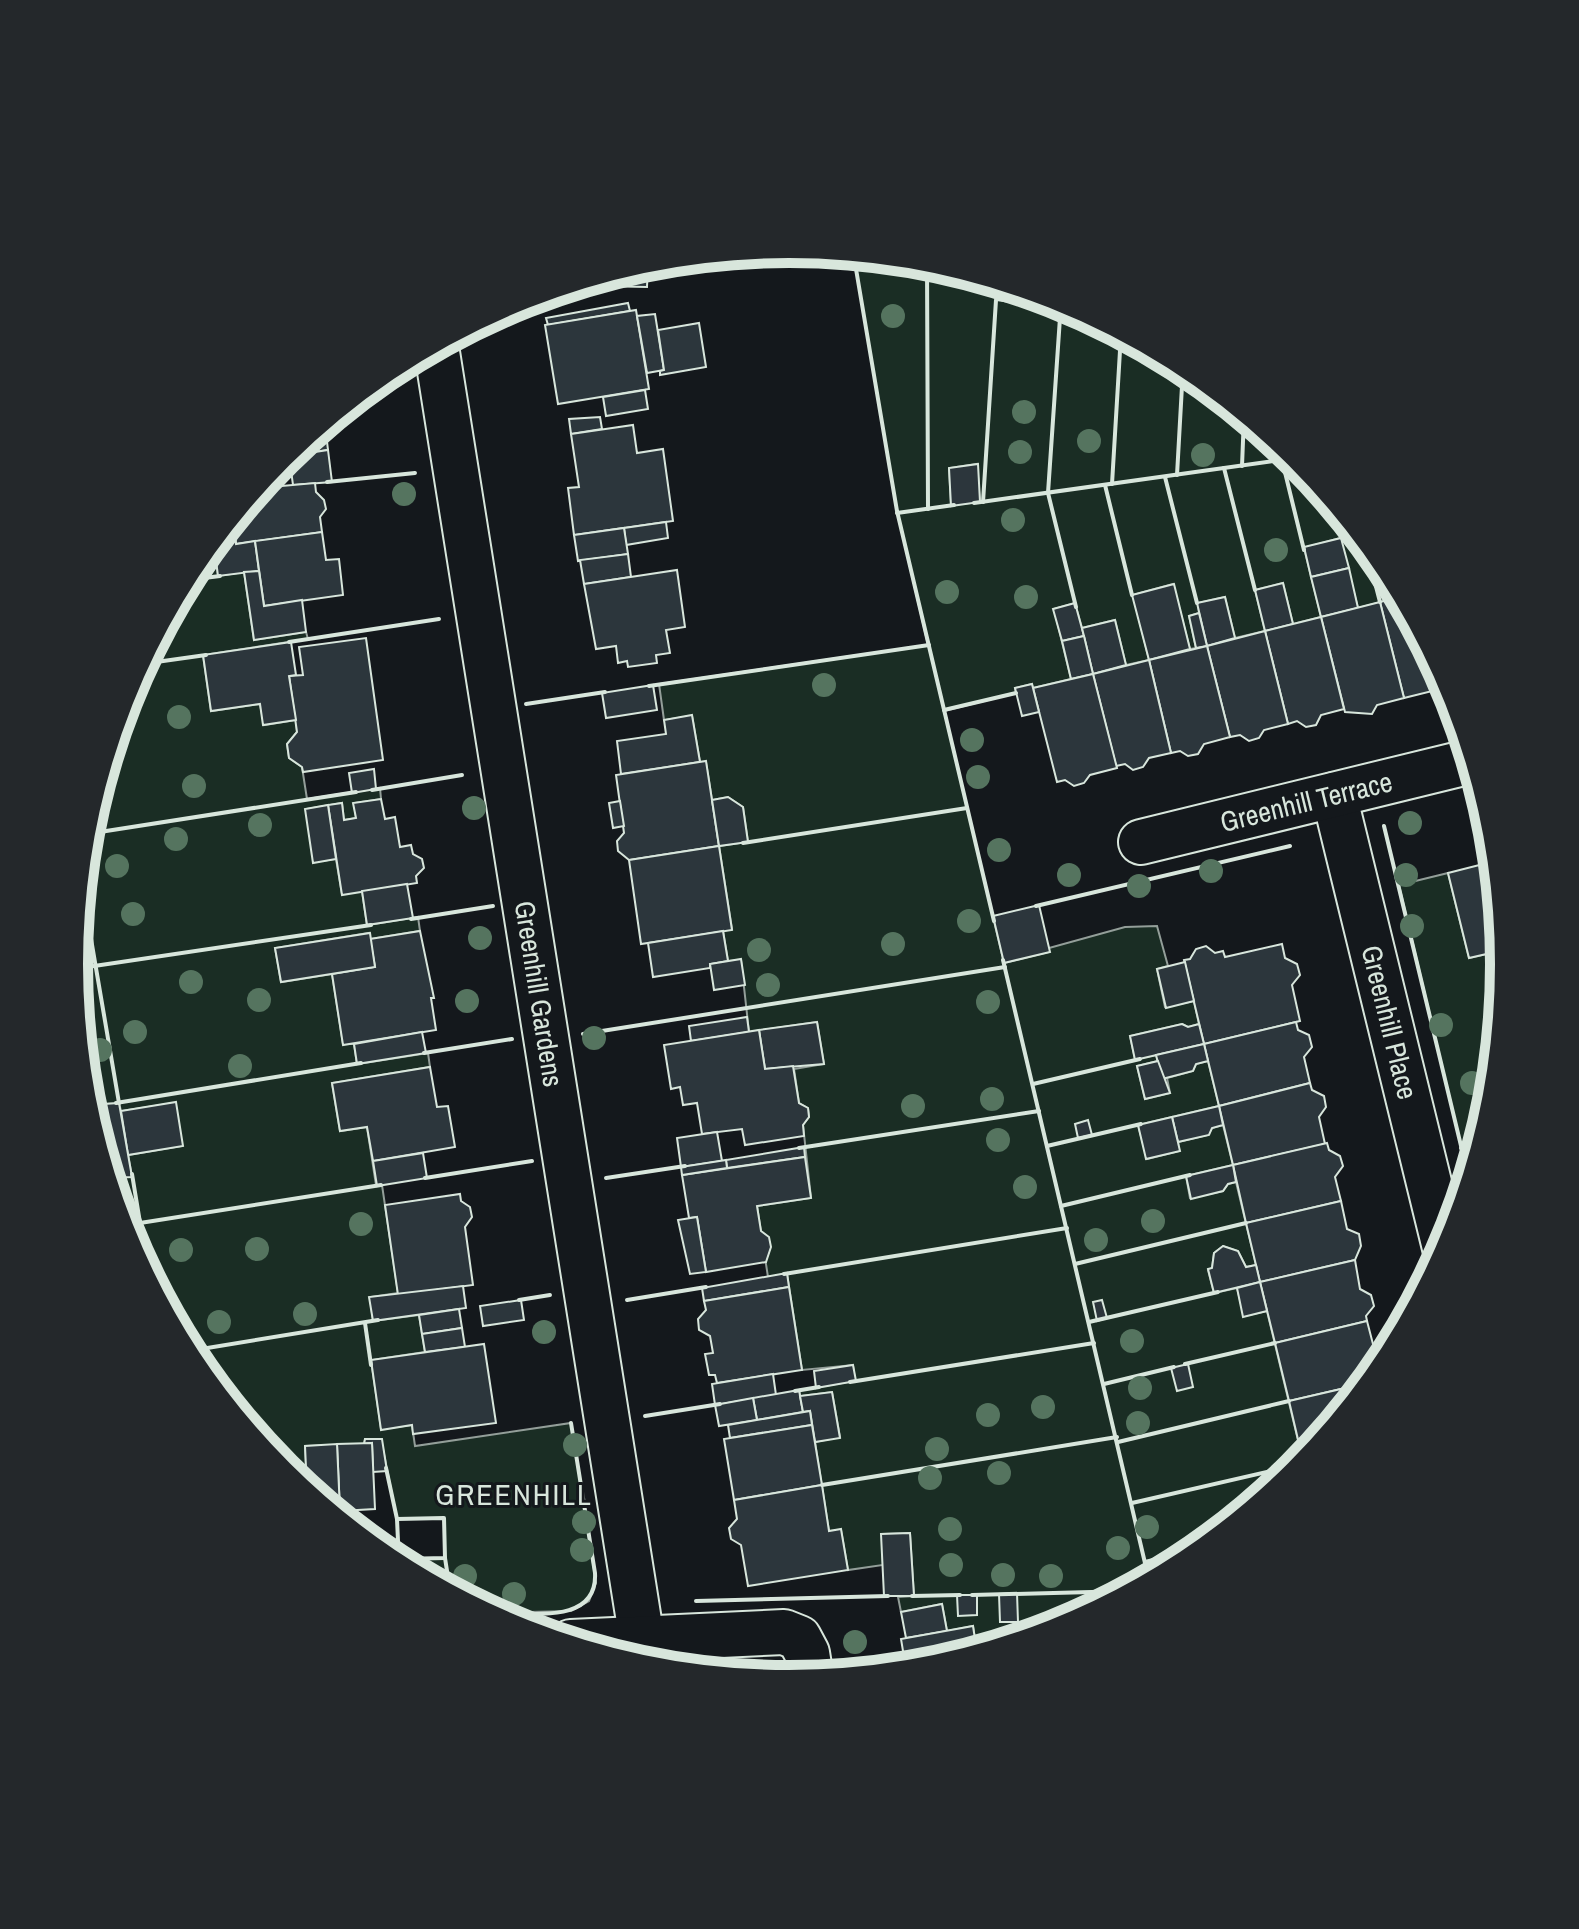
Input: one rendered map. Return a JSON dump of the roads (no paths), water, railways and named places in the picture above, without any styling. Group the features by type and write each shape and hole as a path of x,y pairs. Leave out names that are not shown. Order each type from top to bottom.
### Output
{"street":[{"name":"Greenhill Gardens","path":"438,358 644,1651"},
{"name":"Greenhill Terrace","path":"1141,842 1461,764"},
{"name":"Greenhill Place","path":"1334,795 1440,1228"},
{"path":"647,1652 784,1632 799,1638 809,1665"}],"district":[{"name":"GREENHILL","path":"514,1495"}]}
